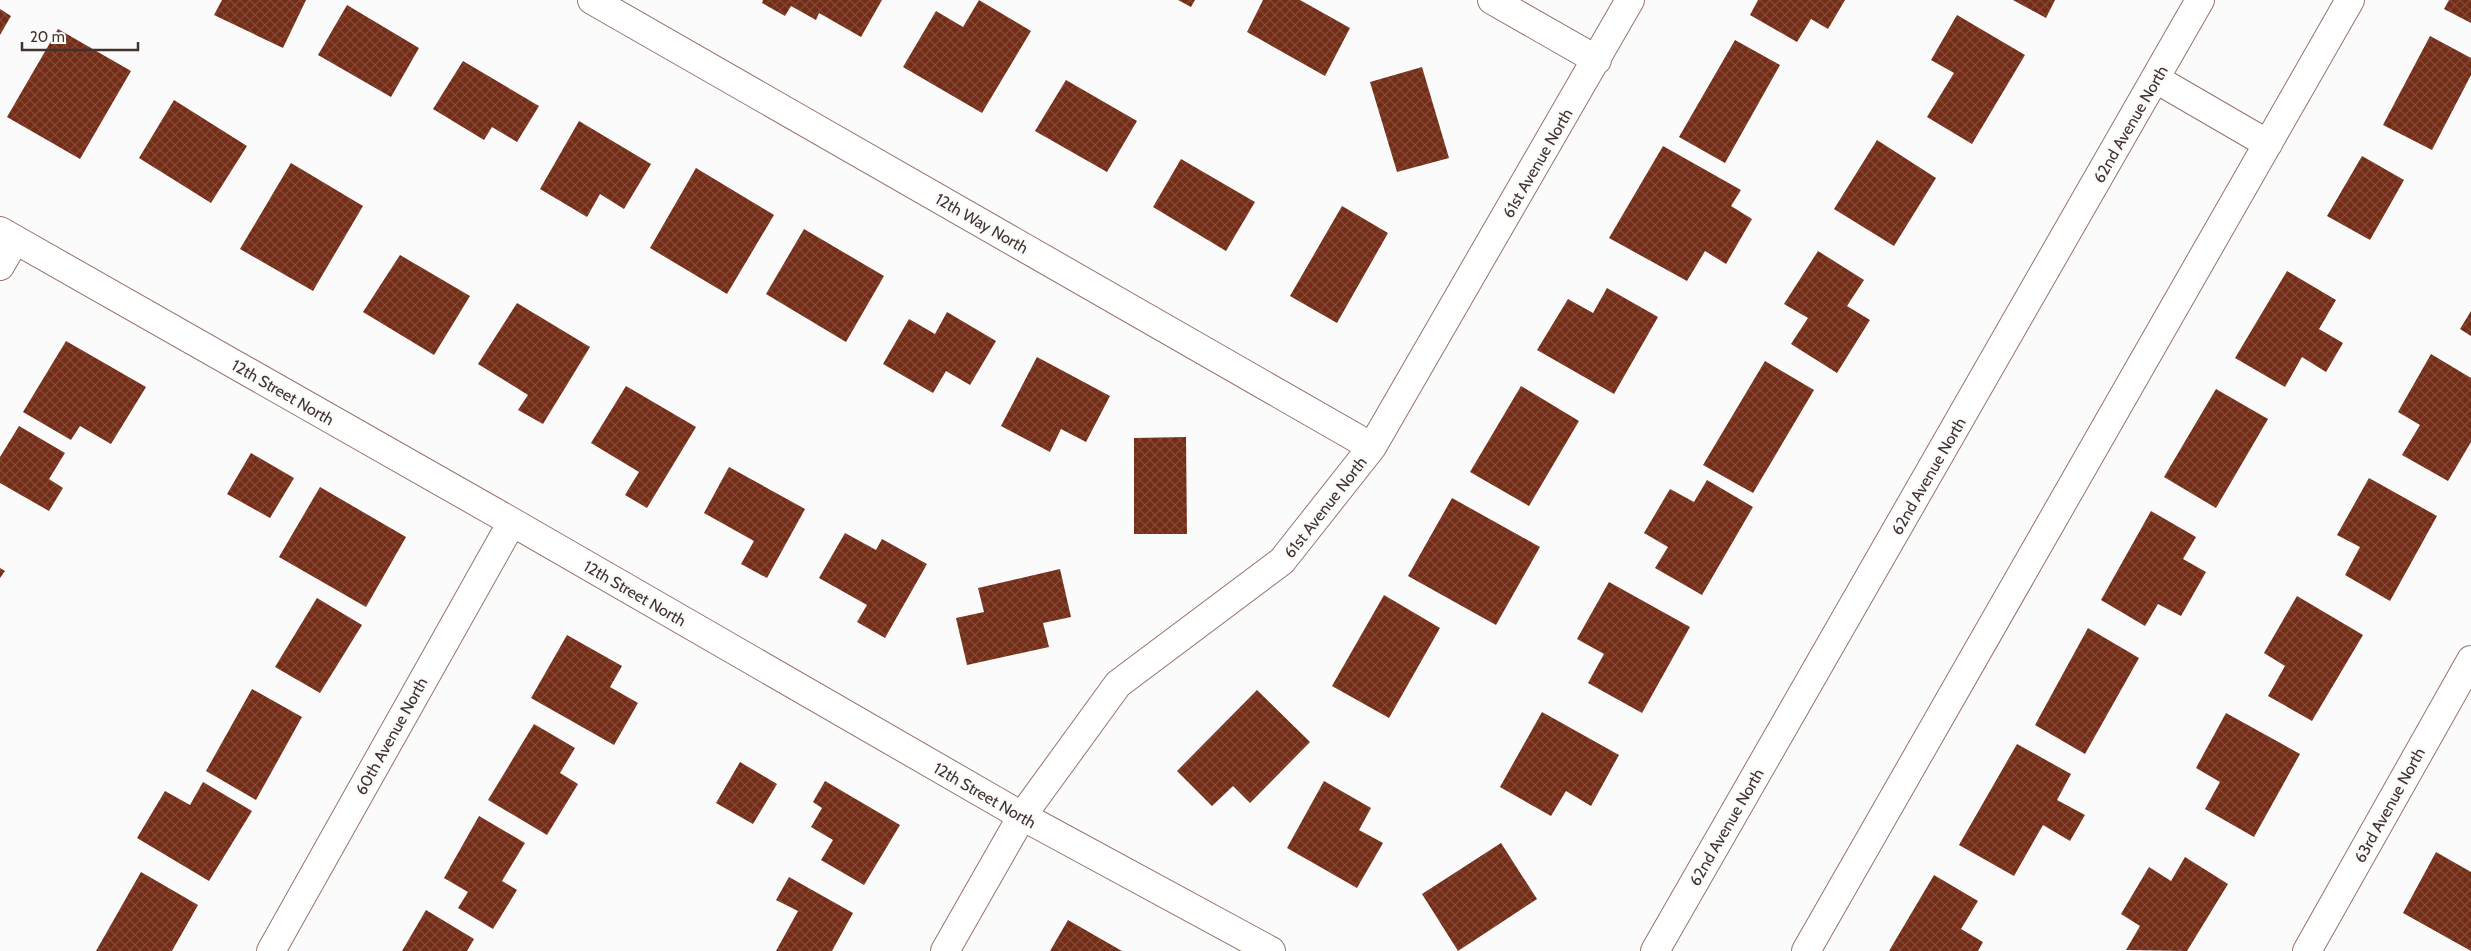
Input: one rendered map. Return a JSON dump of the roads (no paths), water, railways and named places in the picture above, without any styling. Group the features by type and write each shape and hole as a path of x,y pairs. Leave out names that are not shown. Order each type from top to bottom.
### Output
{"street":[{"name":"12th Way North","path":"592,0 1372,447"},
{"path":"1492,0 1597,60"},
{"name":"61st Avenue North","path":"945,951 1022,816 1118,684 1282,561 1372,447 1630,0"},
{"name":"62nd Avenue North","path":"1655,951 2200,0"},
{"path":"1806,951 2350,0"},
{"path":"2156,79 2268,144"},
{"path":"0,266 7,236"},
{"name":"12th Street North","path":"7,236 512,522 1022,816 1271,951"},
{"name":"60th Avenue North","path":"271,951 512,522"},
{"name":"63rd Avenue North","path":"2307,951 2471,660"}]}
